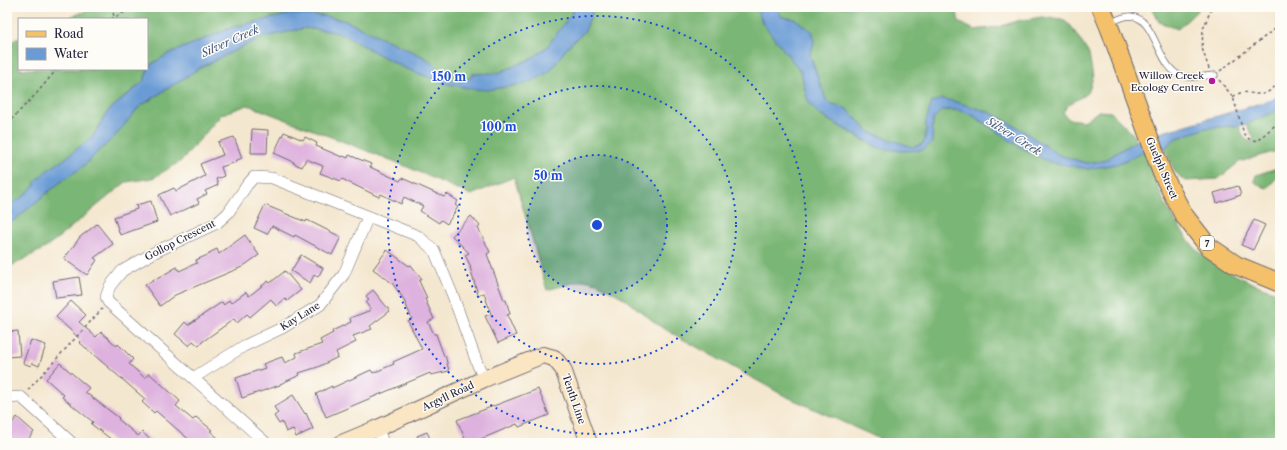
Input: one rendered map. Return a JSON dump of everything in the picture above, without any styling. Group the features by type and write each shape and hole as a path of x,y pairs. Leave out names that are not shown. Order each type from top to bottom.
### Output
{"main road":[{"name":"Guelph Street","path":"1104,15 1162,173 1183,214 1208,246 1236,265 1280,283"}],"street":[{"name":"Gollop Crescent","path":"108,302 106,297 110,286 122,271 156,252 217,223 228,213 254,177 272,178 418,236 434,250 484,379"},
{"name":"Kay Lane","path":"193,378 244,346 282,328 320,305 344,274 368,217"},
{"path":"108,302 266,443"},
{"name":"Argyll Road","path":"342,443 381,436 484,379 543,355 554,358"},
{"name":"Tenth Line","path":"554,358 560,363 567,375 589,443"},
{"path":"7,398 21,398 72,443"}],"lane":[{"path":"1104,15 1137,17 1143,21 1151,32 1171,69 1181,76 1191,77 1215,75"}],"path":[{"path":"112,7 114,18 135,7"},
{"path":"1212,7 1202,29 1202,48 1209,70 1233,96 1244,134 1249,139 1257,141 1280,121"},
{"path":"1215,75 1280,25"},
{"path":"7,124 37,93 56,70"},
{"path":"1233,96 1244,91 1262,94 1275,87 1280,81"},
{"path":"21,398 108,302"}],"green space":[{"path":"95,7 574,7 572,13 546,48 531,59 498,73 473,74 472,77 462,81 447,81 424,57 346,21 325,16 291,14 233,27 168,54 150,65 148,70 148,18 68,18"},
{"path":"594,7 756,7 763,24 801,72 807,98 811,106 820,115 865,141 902,151 932,142 933,120 936,116 943,110 958,110 972,115 1017,145 1088,169 1116,164 1145,152 1166,206 1196,249 1204,256 1236,275 1259,286 1280,293 1280,443 889,443 783,395 661,327 622,297 597,283 584,280 547,290 514,177 471,195 396,162 248,105 222,114 181,161 153,178 126,182 47,247 7,268 7,226 63,180 81,168 115,136 139,107 198,69 260,38 305,28 330,31 344,35 402,67 444,83 473,89 551,70 569,45 585,31"},
{"path":"776,7 956,7 959,22 974,30 998,27 1017,21 1042,17 1062,19 1071,26 1089,54 1093,77 1088,93 1068,105 1063,112 1068,119 1084,121 1099,111 1111,112 1132,133 1136,141 1103,161 1086,163 1059,155 1017,127 989,112 942,99 926,121 925,140 921,145 912,147 869,132 847,109 827,102 810,56 814,42 795,19 782,17"},
{"path":"1151,7 1201,7 1178,29 1159,22"},
{"path":"18,38 18,70 148,70 144,80 109,110 93,136 47,171 21,198 7,206 7,40 11,42"},
{"path":"1280,107 1280,150 1239,162 1218,179 1185,181 1175,172 1165,148 1175,139 1206,128 1239,125 1244,138 1252,142 1254,139 1246,124 1274,112"},
{"path":"1280,167 1280,175 1267,188 1254,181 1256,175"}],"water":[{"name":"Silver Creek","path":"574,7 594,7 585,31 569,45 549,72 524,84 488,90 473,89 444,83 402,67 344,35 330,31 305,28 260,38 198,69 139,107 115,136 81,168 63,180 7,226 7,206 21,198 35,185 35,182 46,171 62,161 93,136 109,110 144,80 150,65 168,54 233,27 291,14 325,16 346,21 424,57 444,73 447,81 462,81 472,77 472,74 498,73 531,59 546,48 572,13"},
{"name":"Silver Creek","path":"756,7 776,7 782,17 795,19 813,32 814,42 810,56 827,102 847,109 869,132 912,147 921,145 925,140 926,121 932,102 942,99 989,112 1017,127 1059,155 1086,163 1103,161 1136,141 1272,100 1280,94 1280,107 1274,112 1244,125 1206,128 1175,139 1165,148 1145,152 1116,164 1088,169 1049,162 1017,145 972,115 958,110 943,110 936,116 933,120 932,143 923,150 902,151 879,148 820,115 811,106 807,98 801,72 763,24"}],"building":[{"path":"252,129 268,130 267,153 251,153"},
{"path":"284,132 303,140 305,137 317,143 316,146 342,157 348,158 349,155 371,164 370,167 400,181 402,178 444,197 447,194 458,201 455,205 458,207 447,224 441,220 439,223 420,211 423,206 404,197 401,204 381,194 379,197 342,179 341,181 320,173 323,166 306,159 302,167 274,153"},
{"path":"234,137 242,158 235,161 236,162 221,167 224,176 216,179 218,185 205,191 207,194 197,199 199,203 170,216 159,195 174,188 176,191 205,176 200,164 223,155 218,142"},
{"path":"1238,186 1241,195 1217,203 1214,193"},
{"path":"151,201 157,222 120,235 114,217 137,209 136,205"},
{"path":"265,205 306,222 307,220 341,237 332,255 295,235 294,237 272,226 267,234 254,228"},
{"path":"471,216 480,226 478,228 490,252 487,254 504,300 506,300 510,314 507,315 516,335 498,343 485,316 491,314 484,293 478,295 471,267 465,255 469,253 452,236"},
{"path":"1254,220 1265,225 1253,250 1241,245"},
{"path":"97,224 113,244 94,258 97,260 87,275 64,259 80,237"},
{"path":"245,235 259,255 242,267 175,295 160,306 145,285 177,267 179,271 197,263 196,260 217,249 219,254"},
{"path":"387,250 409,266 411,265 422,279 419,281 434,319 428,322 434,334 436,334 444,356 445,355 449,371 431,375 430,373 326,417 316,394 371,370 373,373 422,349 408,321 412,319 403,298 392,283 373,269"},
{"path":"301,255 323,268 318,277 314,275 310,283 291,271"},
{"path":"285,271 301,290 287,301 285,299 276,306 271,299 250,317 247,314 237,323 234,319 202,342 199,346 193,341 189,346 175,334 185,322 188,325 222,302 224,305 229,300 231,303 246,292 249,296 268,281 270,283"},
{"path":"79,277 82,295 56,298 53,281"},
{"path":"373,290 390,311 370,326 372,329 353,336 356,342 336,352 338,357 318,367 299,373 300,375 280,385 242,398 236,378 265,368 263,364 282,357 285,363 297,357 296,353 322,344 320,340 333,333 332,331 351,322 350,318 371,310 366,303 369,300 366,296"},
{"path":"71,301 86,315 79,322 96,337 101,332 117,346 118,344 133,359 129,364 145,378 149,373 180,401 176,406 193,420 196,417 212,430 210,431 224,443 193,443 156,411 154,413 142,402 145,399 79,342 81,340 56,317"},
{"path":"18,331 20,356 7,357 7,332"},
{"path":"31,340 46,345 39,366 32,363 31,366 23,363"},
{"path":"60,363 89,388 85,392 119,418 118,419 138,436 142,432 154,443 116,443 91,424 93,422 62,397 64,395 46,379"},
{"path":"538,389 549,415 519,427 517,424 481,439 481,441 477,443 467,443 457,420"},
{"path":"293,395 305,414 306,413 313,429 296,437 293,429 286,432 282,422 279,424 274,416 278,413 274,407"},
{"path":"17,417 34,432 25,443 14,443 7,437 7,429"},
{"path":"427,432 432,443 420,443 417,436"}],"place":[{"name":"Willow Creek Ecology Centre","path":"1212,81"}]}
